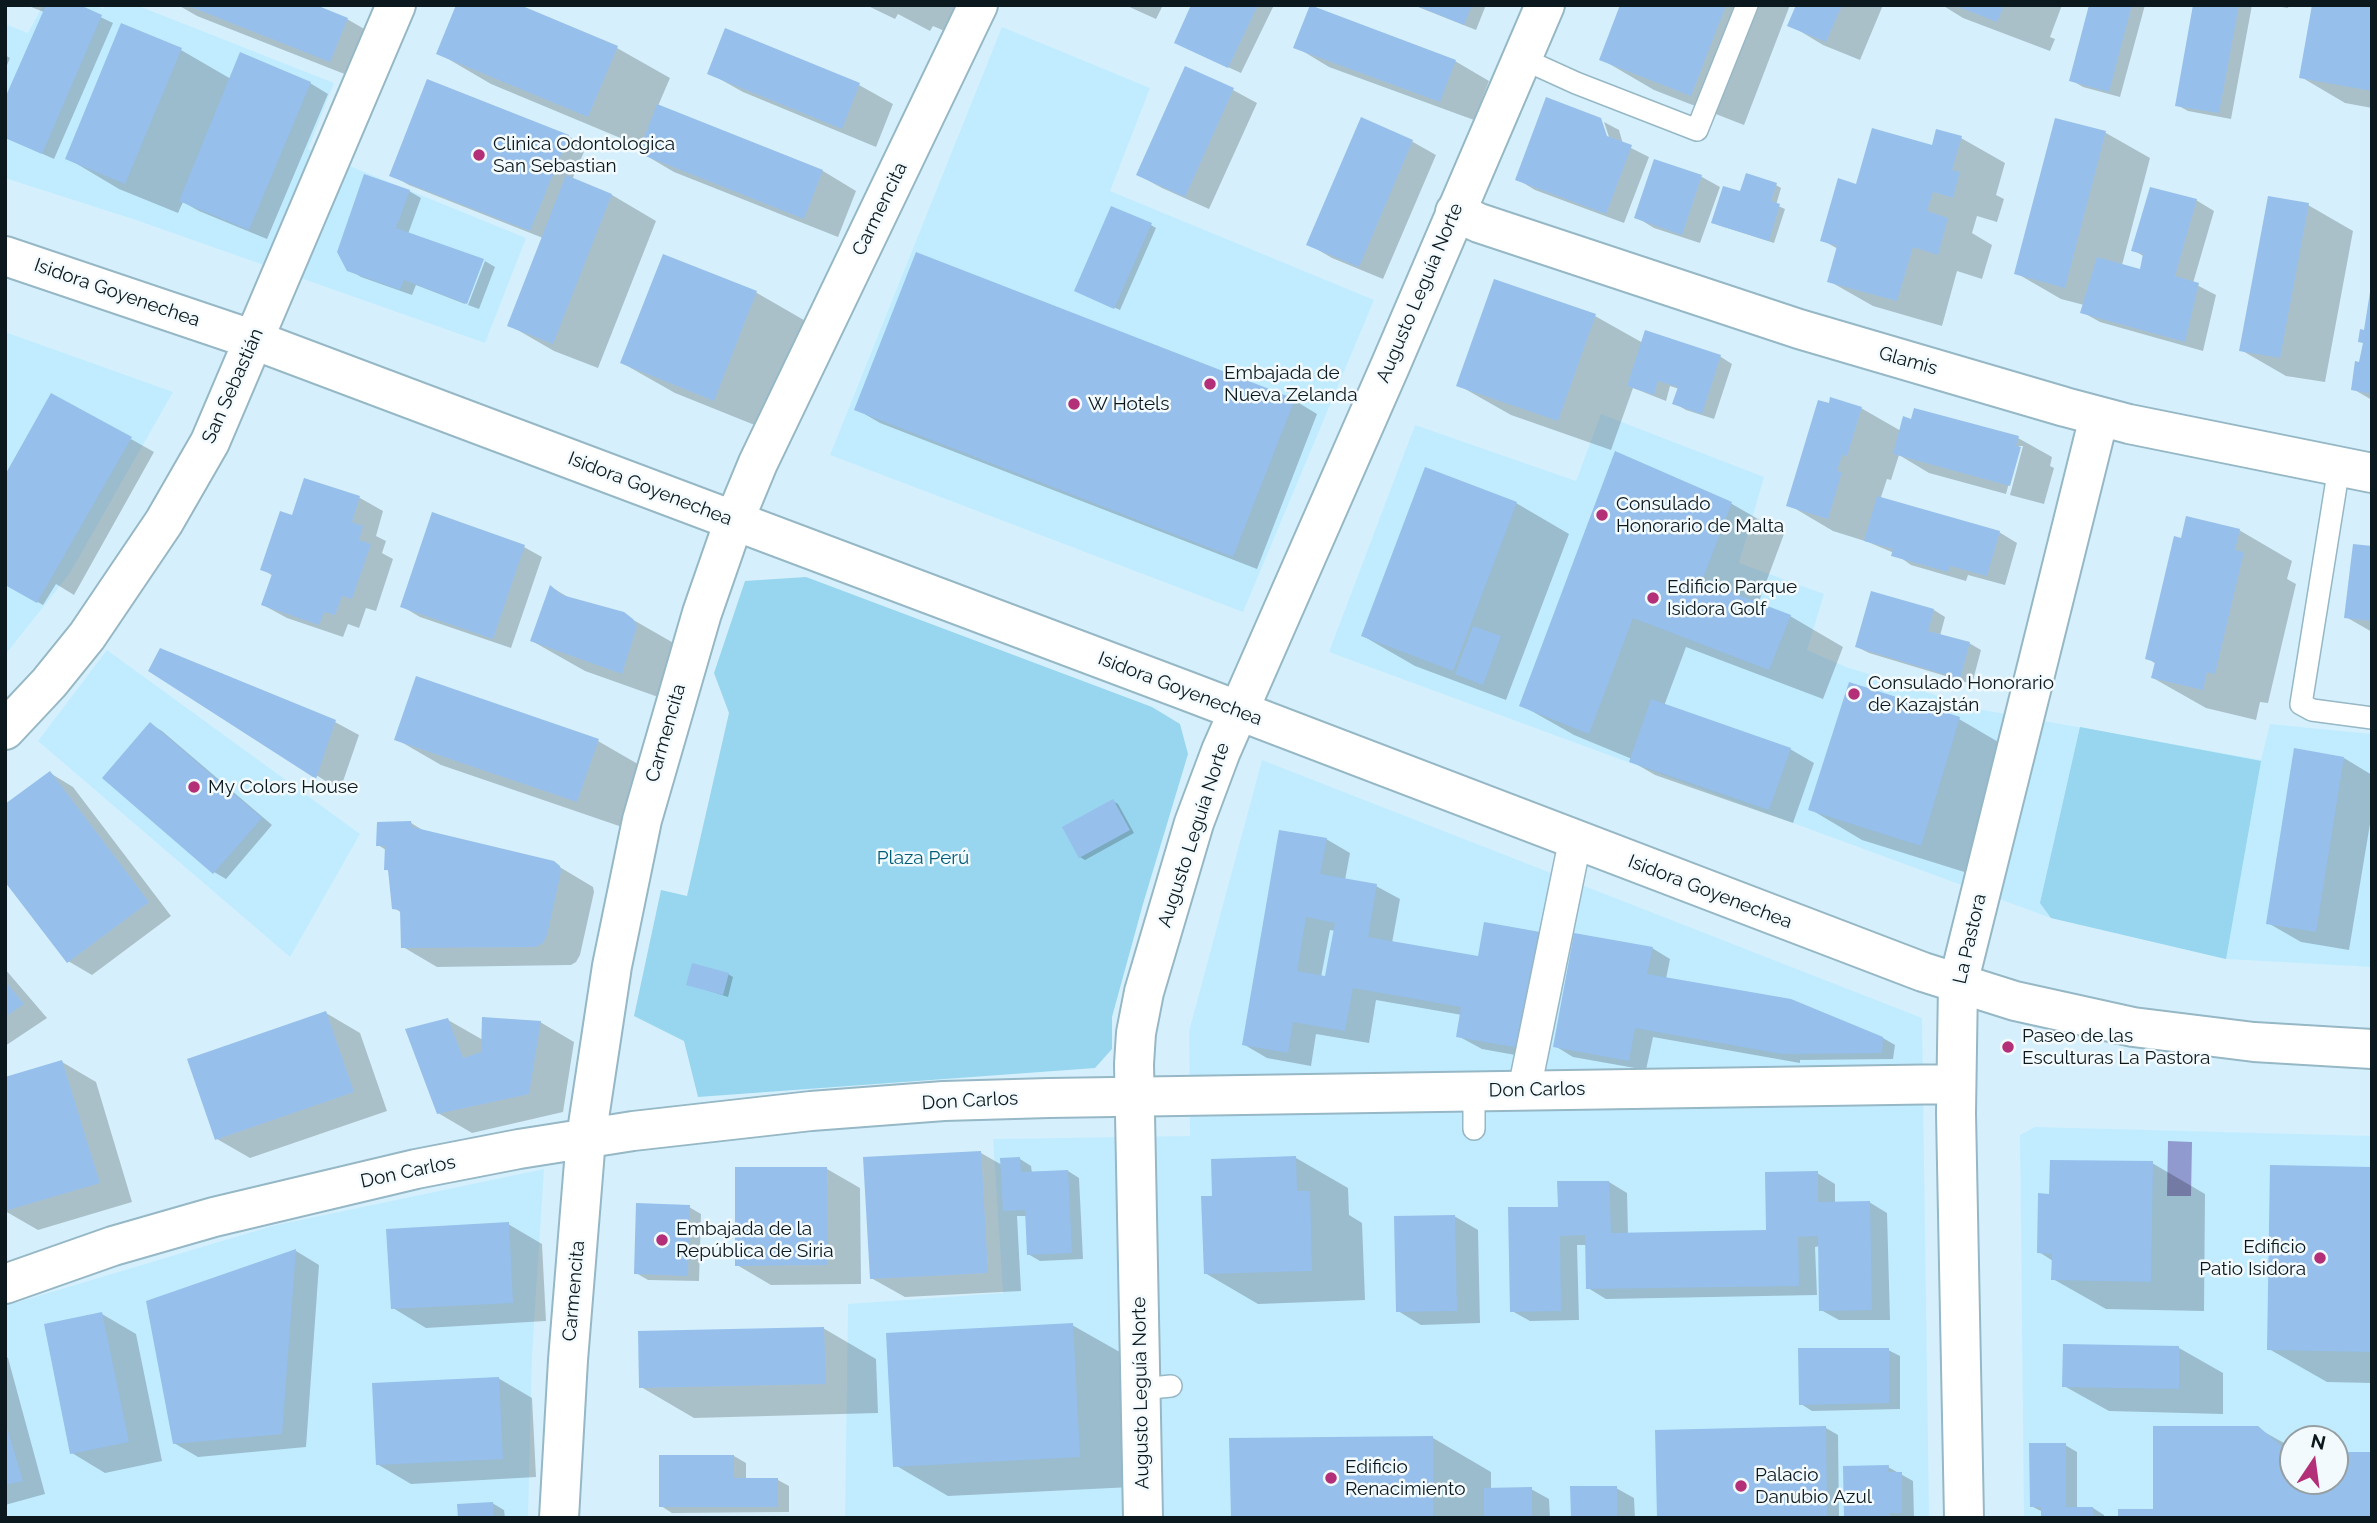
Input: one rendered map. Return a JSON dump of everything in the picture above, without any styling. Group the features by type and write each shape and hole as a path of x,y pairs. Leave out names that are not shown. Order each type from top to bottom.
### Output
{"street":[{"name":"San Sebastián","path":"5,730 49,683 87,636 164,522 210,442 396,5"},
{"name":"Carmencita","path":"559,1518 568,1360 586,1138 612,966 642,820 686,664 734,521 768,442 978,5"},
{"name":"Augusto Leguía Norte","path":"1143,1518 1156,1388 1134,1097 1136,1033 1144,992 1194,822 1213,771 1545,5"},
{"name":"Glamis","path":"1455,212 1479,223 1799,329 2099,417 2356,470"},
{"name":"Isidora Goyenechea","path":"5,256 254,340 1958,984 2015,1001 2133,1027 2254,1042 2372,1049"},
{"name":"La Pastora","path":"1964,1518 1956,1084 1958,984 2099,417"},
{"path":"1524,1091 1574,841"},
{"name":"Don Carlos","path":"5,1284 113,1246 314,1192 416,1169 586,1138 678,1125 824,1110 944,1101 1956,1084"}],"lane":[{"path":"1521,58 1576,83 1697,130 1747,5"},
{"path":"2356,470 2301,704 2312,710 2372,718"},
{"path":"1474,1091 1474,1129"}],"shaded area":[{"path":"43,5 95,5 103,9 106,5 136,5 334,83 308,149 526,238 485,343 136,220 5,178 5,24 28,33"},
{"path":"1002,27 1150,88 1110,191 1374,300 1243,612 830,455"},
{"path":"5,332 173,392 70,573 5,655"},
{"path":"1601,414 1764,477 1739,563 1824,594 1807,650 1846,667 1983,710 2261,760 2270,724 2372,734 2372,967 2226,959 2051,918 1329,652 1415,425 1576,481"},
{"name":"My Colors House","path":"107,650 360,834 290,957 38,741"},
{"path":"1262,760 1922,1018 1929,1518 845,1518 848,1304 1003,1293 993,1139 1190,1136 1189,1031"},
{"path":"2035,1127 2372,1136 2372,1518 2024,1518 2020,1135"},
{"path":"2168,1141 2192,1142 2191,1196 2167,1196"},
{"path":"544,1169 532,1355 528,1518 5,1518 5,1270 15,1303 272,1226"}],"green space":[{"name":"Plaza Perú","path":"806,577 1152,707 1180,724 1188,754 1112,1017 1112,1049 1095,1068 698,1097 684,1041 634,1016 661,890 687,896 729,713 714,673 745,581"},
{"path":"2080,727 2261,761 2226,959 2051,918 2040,903"}],"building":[{"path":"46,5 80,5 102,15 42,154 5,138 5,98"},
{"path":"186,5 316,5 348,18 330,62"},
{"path":"456,5 520,5 618,46 588,117 436,54"},
{"path":"1191,5 1258,5 1228,68 1174,43"},
{"path":"1310,5 1456,60 1440,102 1293,48"},
{"path":"1415,5 1472,5 1464,25"},
{"path":"1620,5 1726,5 1691,96 1599,60"},
{"path":"1796,5 1842,5 1826,42 1787,26"},
{"path":"1954,5 1996,5 2003,8 1997,22"},
{"path":"2089,5 2132,5 2109,92 2069,81"},
{"path":"2193,5 2239,5 2219,113 2175,106"},
{"path":"2312,5 2372,5 2372,91 2299,78"},
{"path":"121,23 182,48 125,184 65,159"},
{"path":"725,28 860,83 842,129 707,74"},
{"path":"240,52 311,82 249,230 179,201"},
{"path":"1185,66 1234,88 1185,197 1136,175"},
{"name":"Clinica Odontologica San Sebastian","path":"427,79 569,135 530,231 389,176"},
{"path":"1546,97 1601,118 1607,136 1632,145 1606,214 1515,180"},
{"path":"657,104 823,170 804,219 638,153"},
{"path":"1361,117 1413,140 1359,267 1306,245"},
{"path":"2055,118 2106,131 2065,288 2014,274"},
{"path":"1872,128 1932,145 1936,129 1962,136 1952,170 1960,172 1953,198 1933,192 1927,211 1948,218 1938,255 1913,247 1897,301 1827,282 1837,246 1820,241 1838,178 1856,184"},
{"path":"1654,159 1702,175 1682,235 1634,218"},
{"path":"1746,173 1777,183 1771,201 1780,204 1769,241 1711,223 1723,186 1740,191"},
{"path":"364,174 410,190 396,228 484,259 467,304 404,280 400,290 347,271 337,252"},
{"path":"566,175 612,194 553,344 507,326"},
{"path":"2150,187 2197,199 2175,276 2199,283 2185,342 2080,313 2097,257 2140,269 2143,254 2131,251"},
{"path":"2268,196 2309,203 2280,358 2239,351"},
{"path":"1111,206 1152,223 1114,309 1074,291"},
{"name":"W Hotels","path":"916,252 1295,399 1233,557 854,410"},
{"path":"663,254 757,291 714,401 620,363"},
{"path":"1494,279 1596,314 1558,421 1456,386"},
{"path":"2370,292 2372,394 2351,390 2355,361 2359,362 2363,343 2358,342 2360,329 2364,330"},
{"path":"1645,330 1721,355 1702,414 1672,404 1678,387 1658,381 1654,395 1627,386"},
{"path":"51,393 132,437 37,603 5,585 5,475"},
{"path":"1830,397 1862,407 1847,456 1842,455 1837,471 1842,472 1828,519 1786,506 1818,400 1829,403"},
{"path":"1914,408 2019,436 2016,446 2021,447 2010,486 1893,454 1903,416 1911,419"},
{"name":"Edificio Parque Isidora Golf","path":"1615,451 1732,502 1702,581 1791,615 1769,670 1633,618 1589,734 1519,706"},
{"path":"1425,467 1517,502 1453,671 1361,636"},
{"path":"304,478 360,496 352,522 363,526 359,540 371,544 352,599 342,596 335,615 324,612 319,625 261,605 272,574 260,570 280,511 292,515"},
{"path":"1877,496 2000,531 1987,576 1950,566 1948,572 1891,556 1893,549 1864,541"},
{"path":"432,512 525,545 493,639 400,607"},
{"path":"2186,516 2240,529 2235,550 2244,552 2215,674 2207,672 2203,690 2151,678 2155,662 2145,659 2174,536 2181,538"},
{"path":"2353,544 2372,546 2372,621 2344,618"},
{"path":"550,585 562,595 624,612 633,619 637,626 622,674 530,641"},
{"path":"1871,591 1934,609 1928,631 1970,642 1960,679 1855,647"},
{"path":"1473,626 1501,636 1483,685 1455,674"},
{"path":"160,648 336,720 316,779 148,671"},
{"path":"416,676 599,739 577,802 394,740"},
{"path":"1849,682 1960,717 1921,846 1808,810"},
{"path":"1651,699 1791,748 1769,810 1629,762"},
{"path":"150,722 262,818 213,874 102,778"},
{"path":"2294,748 2344,757 2316,932 2266,924"},
{"path":"50,771 149,902 67,963 5,882 5,804"},
{"path":"1113,799 1130,830 1079,858 1062,827"},
{"path":"411,821 412,827 554,861 560,866 561,872 543,943 536,947 401,948 400,910 392,909 388,870 384,870 385,846 376,846 377,822"},
{"path":"1279,830 1327,838 1320,874 1377,884 1368,937 1478,956 1484,922 1540,932 1520,1034 1520,1048 1456,1037 1461,1007 1353,988 1345,1031 1293,1022 1288,1053 1242,1045","holes":["1306,917 1335,923 1325,976 1297,971"]},
{"path":"1574,933 1653,947 1647,974 1791,999 1883,1037 1882,1053 1782,1054 1635,1028 1629,1061 1553,1047"},
{"path":"692,963 729,973 723,995 686,985"},
{"path":"5,981 24,1004 5,1017"},
{"path":"326,1011 354,1092 215,1140 187,1059"},
{"path":"482,1017 541,1021 529,1094 437,1114 405,1029 448,1018 463,1058 481,1052"},
{"path":"62,1060 100,1183 5,1211 5,1077"},
{"path":"981,1151 988,1273 870,1279 863,1157"},
{"path":"1296,1156 1297,1191 1310,1191 1312,1271 1204,1274 1201,1196 1212,1196 1211,1159"},
{"path":"1020,1157 1021,1172 1068,1170 1072,1253 1027,1255 1025,1210 1003,1211 1000,1158"},
{"path":"2050,1160 2153,1161 2151,1282 2051,1280 2052,1254 2037,1253 2038,1193 2049,1194"},
{"name":"Edificio Patio Isidora","path":"2270,1165 2372,1167 2372,1352 2267,1350"},
{"path":"735,1167 827,1167 828,1265 735,1266"},
{"path":"1818,1171 1818,1202 1870,1201 1872,1310 1819,1311 1818,1236 1798,1237 1799,1286 1586,1289 1585,1235 1560,1236 1561,1311 1510,1312 1508,1207 1558,1207 1557,1181 1609,1181 1611,1233 1766,1230 1765,1172"},
{"name":"Embajada de la República de Siria","path":"636,1203 690,1205 688,1276 634,1274"},
{"path":"1455,1215 1457,1311 1396,1312 1394,1216"},
{"path":"509,1222 513,1303 391,1309 386,1229"},
{"path":"296,1249 282,1434 173,1444 146,1301"},
{"path":"102,1312 129,1442 70,1454 44,1324"},
{"path":"1073,1323 1080,1457 893,1467 886,1333"},
{"path":"824,1327 826,1384 639,1388 638,1331"},
{"path":"2063,1344 2179,1346 2179,1389 2062,1387"},
{"path":"1798,1348 1889,1348 1889,1403 1799,1405"},
{"path":"499,1377 503,1459 376,1465 372,1383"},
{"path":"5,1421 23,1481 5,1485"},
{"name":"Palacio Danubio Azul","path":"1826,1426 1827,1518 1657,1518 1655,1430"},
{"path":"2153,1426 2258,1426 2279,1444 2279,1495 2349,1495 2349,1452 2372,1452 2372,1518 2118,1518 2118,1509 2153,1509"},
{"name":"Edificio Renacimiento","path":"1433,1436 1433,1518 1231,1518 1229,1438"},
{"path":"2029,1443 2066,1443 2066,1507 2093,1507 2093,1518 2041,1518 2041,1507 2030,1507"},
{"path":"659,1455 734,1455 734,1478 778,1478 778,1507 659,1507"},
{"path":"1889,1465 1888,1472 1902,1472 1902,1513 1890,1513 1890,1518 1844,1518 1843,1466"},
{"path":"1570,1486 1617,1486 1617,1518 1571,1518"},
{"path":"1532,1487 1532,1518 1484,1518 1484,1488"},
{"path":"493,1502 494,1518 458,1518 457,1504"}],"place":[{"name":"Clinica Odontologica San Sebastian","path":"479,155"},
{"name":"Embajada de Nueva Zelanda","path":"1210,384"},
{"name":"W Hotels","path":"1074,404"},
{"name":"Consulado Honorario de Malta","path":"1602,515"},
{"name":"Edificio Parque Isidora Golf","path":"1653,598"},
{"name":"Consulado Honorario de Kazajstán","path":"1854,694"},
{"name":"My Colors House","path":"194,787"},
{"name":"Paseo de las Esculturas La Pastora","path":"2008,1047"},
{"name":"Embajada de la República de Siria","path":"662,1240"},
{"name":"Edificio Patio Isidora","path":"2320,1258"},
{"name":"Edificio Renacimiento","path":"1331,1478"},
{"name":"Palacio Danubio Azul","path":"1741,1486"}]}
